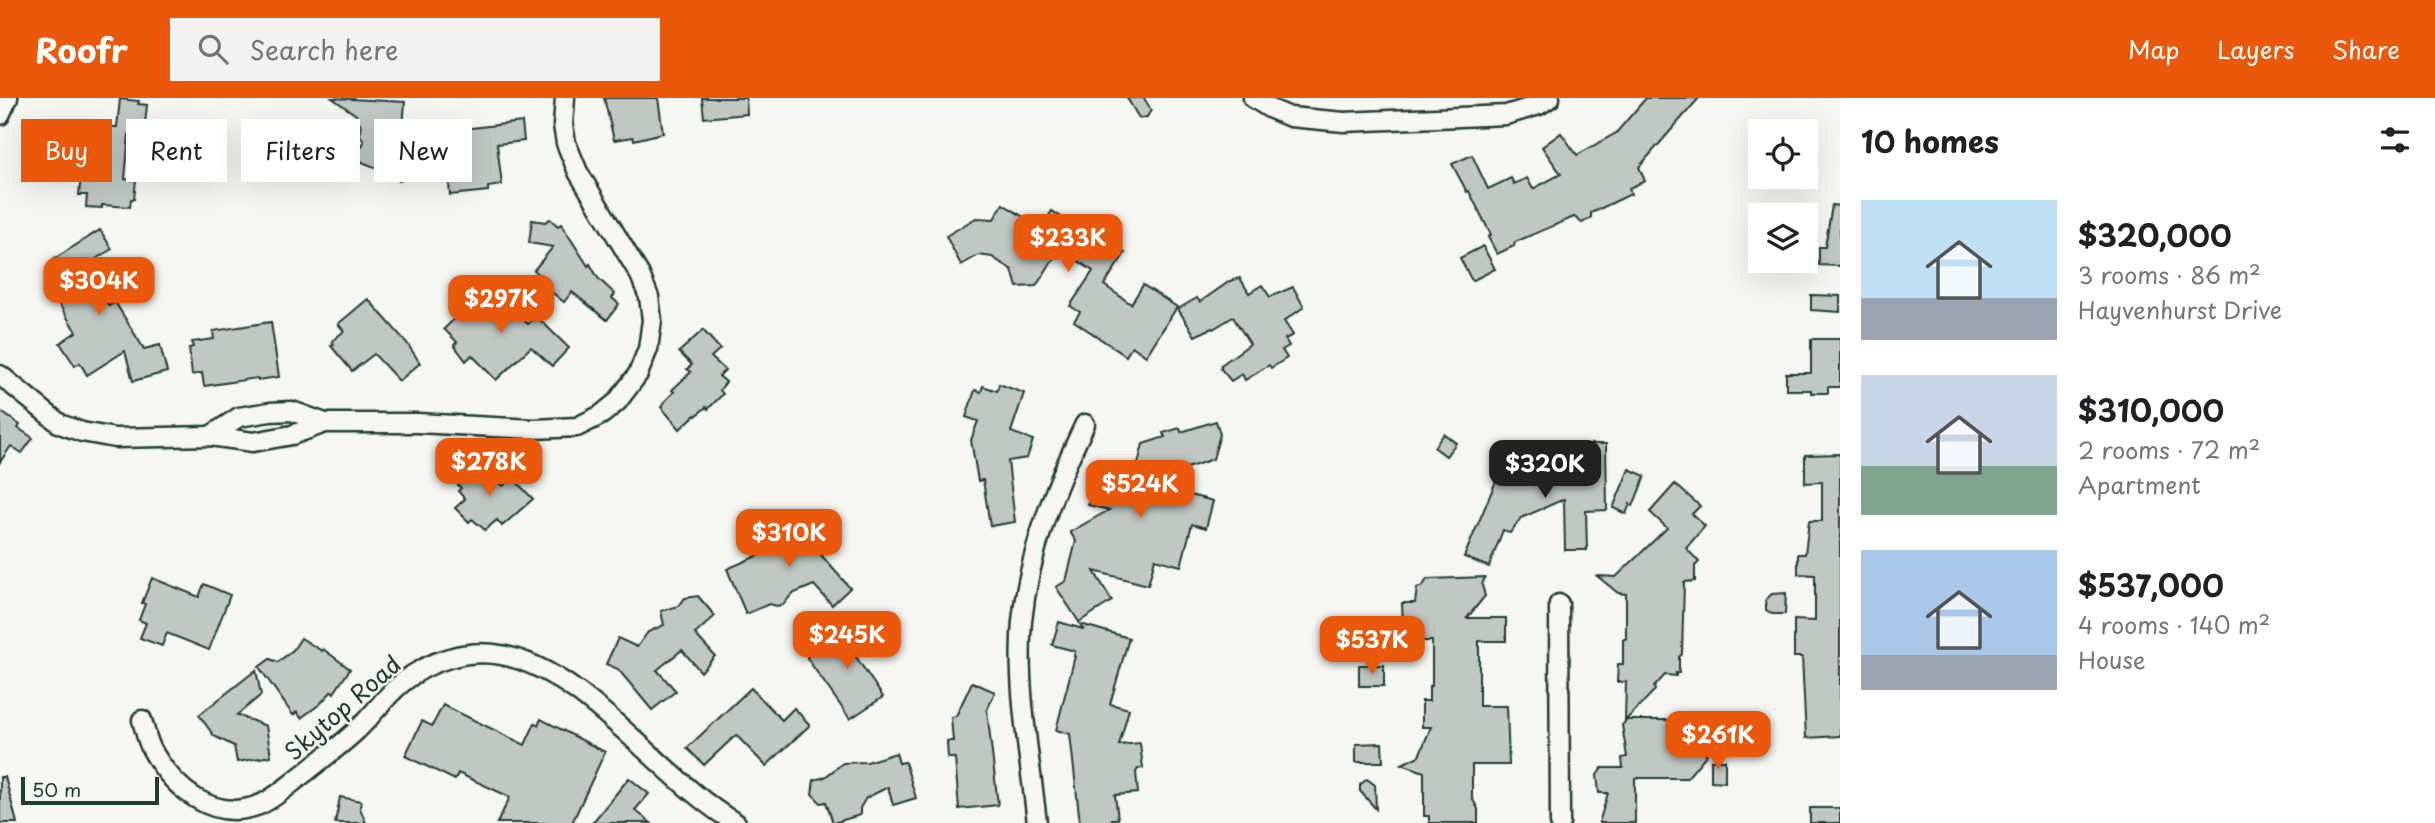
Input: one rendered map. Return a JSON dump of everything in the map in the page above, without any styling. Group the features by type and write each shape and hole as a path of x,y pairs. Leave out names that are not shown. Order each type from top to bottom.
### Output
{"street":[{"path":"0,115 8,98"},
{"path":"0,375 60,424 82,432 115,438 210,436 253,442 281,437 325,423 417,423 534,429 577,427 601,415 617,402 638,374 648,349 652,320 649,297 640,275 578,172 566,143 563,125 565,98"},
{"path":"1253,98 1290,117 1344,122 1506,115 1539,105 1550,98"},
{"path":"210,436 239,417 280,411 292,411 325,423"},
{"path":"280,411 281,437"},
{"path":"1037,823 1023,693 1022,624 1027,584 1038,538 1084,424"},
{"path":"1559,604 1559,823"},
{"name":"Skytop Road","path":"142,720 151,748 164,769 182,789 199,802 221,810 241,810 260,805 290,784 359,728 403,682 440,660 467,652 502,655 529,664 582,695 689,788 736,823"}],"building":[{"path":"332,98 405,102 404,119 374,119 374,167 362,162 360,158 364,142 360,135 360,119"},
{"path":"604,98 658,98 663,133 634,140 633,137 614,140"},
{"path":"702,98 746,98 747,114 704,118"},
{"path":"1127,98 1144,98 1151,110 1147,117 1139,118"},
{"path":"1646,98 1699,98 1639,167 1645,181 1629,188 1631,194 1591,213 1591,218 1582,223 1574,217 1515,242 1514,246 1497,254 1488,237 1491,235 1469,191 1467,192 1452,164 1472,155 1488,189 1511,178 1514,184 1527,178 1533,189 1561,174 1542,147 1561,133 1577,155 1616,133"},
{"path":"120,99 139,101 138,104 147,105 146,119 126,119 125,179 126,182 136,182 134,199 131,199 130,207 86,207 87,195 79,195 80,182 112,182 112,127 117,127"},
{"path":"522,122 524,141 497,144 502,185 488,187 488,191 450,195 449,184 446,182 472,182 472,128"},
{"path":"1003,204 1041,228 1052,211 1104,246 1110,243 1125,253 1104,285 1131,304 1143,285 1177,307 1146,356 1132,346 1126,356 1074,321 1080,312 1070,306 1093,271 1060,249 1036,286 1017,287 1012,270 992,257 979,255 961,265 946,236 976,218 994,219"},
{"path":"1832,205 1840,206 1840,266 1819,265 1819,247 1825,247"},
{"path":"550,219 558,226 561,224 588,266 590,264 598,278 615,294 612,298 619,304 607,320 572,292 564,302 539,282 543,278 534,270 553,247 529,243 532,220 545,222"},
{"path":"100,230 112,249 84,266 109,306 115,302 144,349 160,345 167,372 133,381 125,351 87,375 80,363 75,366 60,343 76,332 51,285 65,276 54,259"},
{"path":"1483,246 1495,269 1472,281 1460,258"},
{"path":"1240,278 1249,293 1262,285 1270,297 1293,287 1304,307 1284,321 1293,335 1285,339 1289,346 1282,350 1287,358 1271,368 1269,365 1245,380 1242,374 1231,381 1221,369 1221,365 1250,344 1233,317 1195,336 1178,309 1197,298 1200,302 1230,281"},
{"path":"483,290 492,298 497,293 528,324 536,316 569,348 552,366 531,347 496,380 472,355 466,361 454,345 457,342 444,329"},
{"path":"1811,295 1840,296 1840,312 1811,310"},
{"path":"368,299 407,343 420,363 399,381 374,354 352,371 331,346 334,344 332,341 344,331 338,324"},
{"path":"271,322 279,377 204,386 202,373 192,375 189,348 193,347 192,342 214,339 213,331"},
{"path":"703,330 720,349 711,357 725,370 719,376 726,382 720,390 723,394 708,409 706,407 680,429 661,407 674,392 672,390 691,372 687,369 692,365 679,352"},
{"path":"1811,339 1840,339 1840,387 1828,387 1828,393 1786,390 1786,373 1811,373"},
{"path":"999,384 1024,393 1011,432 1033,440 1027,458 1008,461 1015,522 990,526 983,480 978,481 971,440 978,421 966,417 975,390 981,392 983,386 997,391"},
{"path":"0,411 33,438 22,453 11,446 0,462"},
{"path":"1216,421 1220,434 1213,459 1181,470 1175,491 1213,501 1206,528 1192,524 1181,566 1155,559 1148,585 1094,571 1112,601 1079,622 1056,587 1066,581 1076,541 1070,532 1109,510 1088,505 1094,483 1131,492 1143,444 1165,437 1163,433 1180,428 1181,432"},
{"path":"1444,434 1456,443 1446,456 1434,447"},
{"path":"1591,444 1606,444 1607,510 1586,511 1587,550 1565,550 1564,499 1521,518 1510,533 1503,530 1489,567 1464,557 1496,481 1532,466 1537,470 1547,459 1567,479 1566,448 1591,447"},
{"path":"1840,454 1840,736 1806,738 1802,657 1794,657 1794,620 1815,621 1815,575 1798,574 1798,554 1805,554 1809,521 1822,521 1822,482 1805,483 1805,455"},
{"path":"472,463 491,480 494,477 503,486 513,478 533,499 502,526 497,520 485,530 472,519 469,522 455,508 465,499 458,491 461,488 454,481"},
{"path":"1629,469 1645,476 1633,506 1630,504 1626,514 1613,508"},
{"path":"1675,484 1700,506 1692,514 1705,526 1686,548 1699,562 1695,566 1695,581 1684,582 1679,673 1676,673 1676,676 1665,675 1654,687 1655,690 1625,721 1626,682 1617,682 1618,664 1623,664 1623,639 1626,639 1626,594 1618,593 1597,576 1616,577 1667,528 1650,512"},
{"path":"810,511 821,538 828,535 834,549 821,555 850,588 832,605 814,585 792,594 784,604 769,604 746,614 727,569 791,541 786,521"},
{"path":"1485,577 1482,585 1485,596 1467,618 1506,618 1506,641 1479,641 1479,706 1507,706 1509,765 1472,765 1472,798 1478,809 1478,823 1429,823 1429,816 1424,816 1424,772 1402,764 1419,756 1431,727 1422,727 1422,701 1429,701 1429,686 1432,686 1432,641 1416,641 1411,623 1403,623 1402,603 1415,603 1417,588 1423,586 1427,579"},
{"path":"152,578 199,597 204,584 230,595 209,650 167,633 162,646 140,638 146,623 139,620 145,604 142,603"},
{"path":"1786,593 1785,614 1772,614 1766,610 1766,599 1772,594"},
{"path":"698,596 715,616 695,634 715,656 701,672 682,650 657,670 676,691 652,710 618,669 606,664 618,638 637,647 648,632 664,625 661,611 679,606 685,598"},
{"path":"862,620 878,644 846,642 883,697 850,719 807,658"},
{"path":"1059,622 1083,629 1080,624 1129,638 1110,704 1129,709 1119,745 1140,743 1143,768 1136,772 1138,793 1115,795 1118,819 1112,819 1112,822 1080,823 1070,734 1056,730 1075,656 1075,651 1052,645"},
{"path":"301,638 322,651 323,649 350,669 334,693 332,691 301,718 297,712 293,715 259,667 270,659 278,662 293,650"},
{"path":"1359,665 1384,665 1384,686 1359,686"},
{"path":"256,670 261,695 237,715 266,726 271,756 237,762 234,746 214,736 199,715"},
{"path":"972,682 995,692 987,710 998,805 959,809 955,758 948,758 947,741 953,741 951,717 956,716"},
{"path":"751,688 782,720 794,708 810,725 766,766 736,735 704,765 687,748"},
{"path":"443,705 525,745 535,723 538,725 541,719 605,752 572,823 497,823 510,797 458,773 455,780 405,756 422,721 432,726"},
{"path":"1627,720 1675,720 1683,731 1693,729 1702,738 1702,748 1707,754 1687,778 1635,778 1635,823 1599,823 1608,793 1599,793 1597,775 1602,768 1623,768 1622,758 1627,757 1622,725"},
{"path":"1382,743 1383,762 1356,762 1356,744"},
{"path":"896,753 899,763 905,762 916,798 893,805 888,787 866,798 860,808 860,815 833,823 826,802 821,803 812,794 814,780 825,777 843,763 867,762"},
{"path":"1711,760 1725,760 1725,782 1711,781"},
{"path":"0,777 5,777 17,823 0,823"},
{"path":"629,778 649,794 635,810 651,823 592,823"},
{"path":"1367,779 1375,785 1376,809 1360,791 1360,785"},
{"path":"340,797 361,801 360,808 366,823 335,823"},
{"path":"1810,808 1840,808 1840,823 1810,823"}]}
